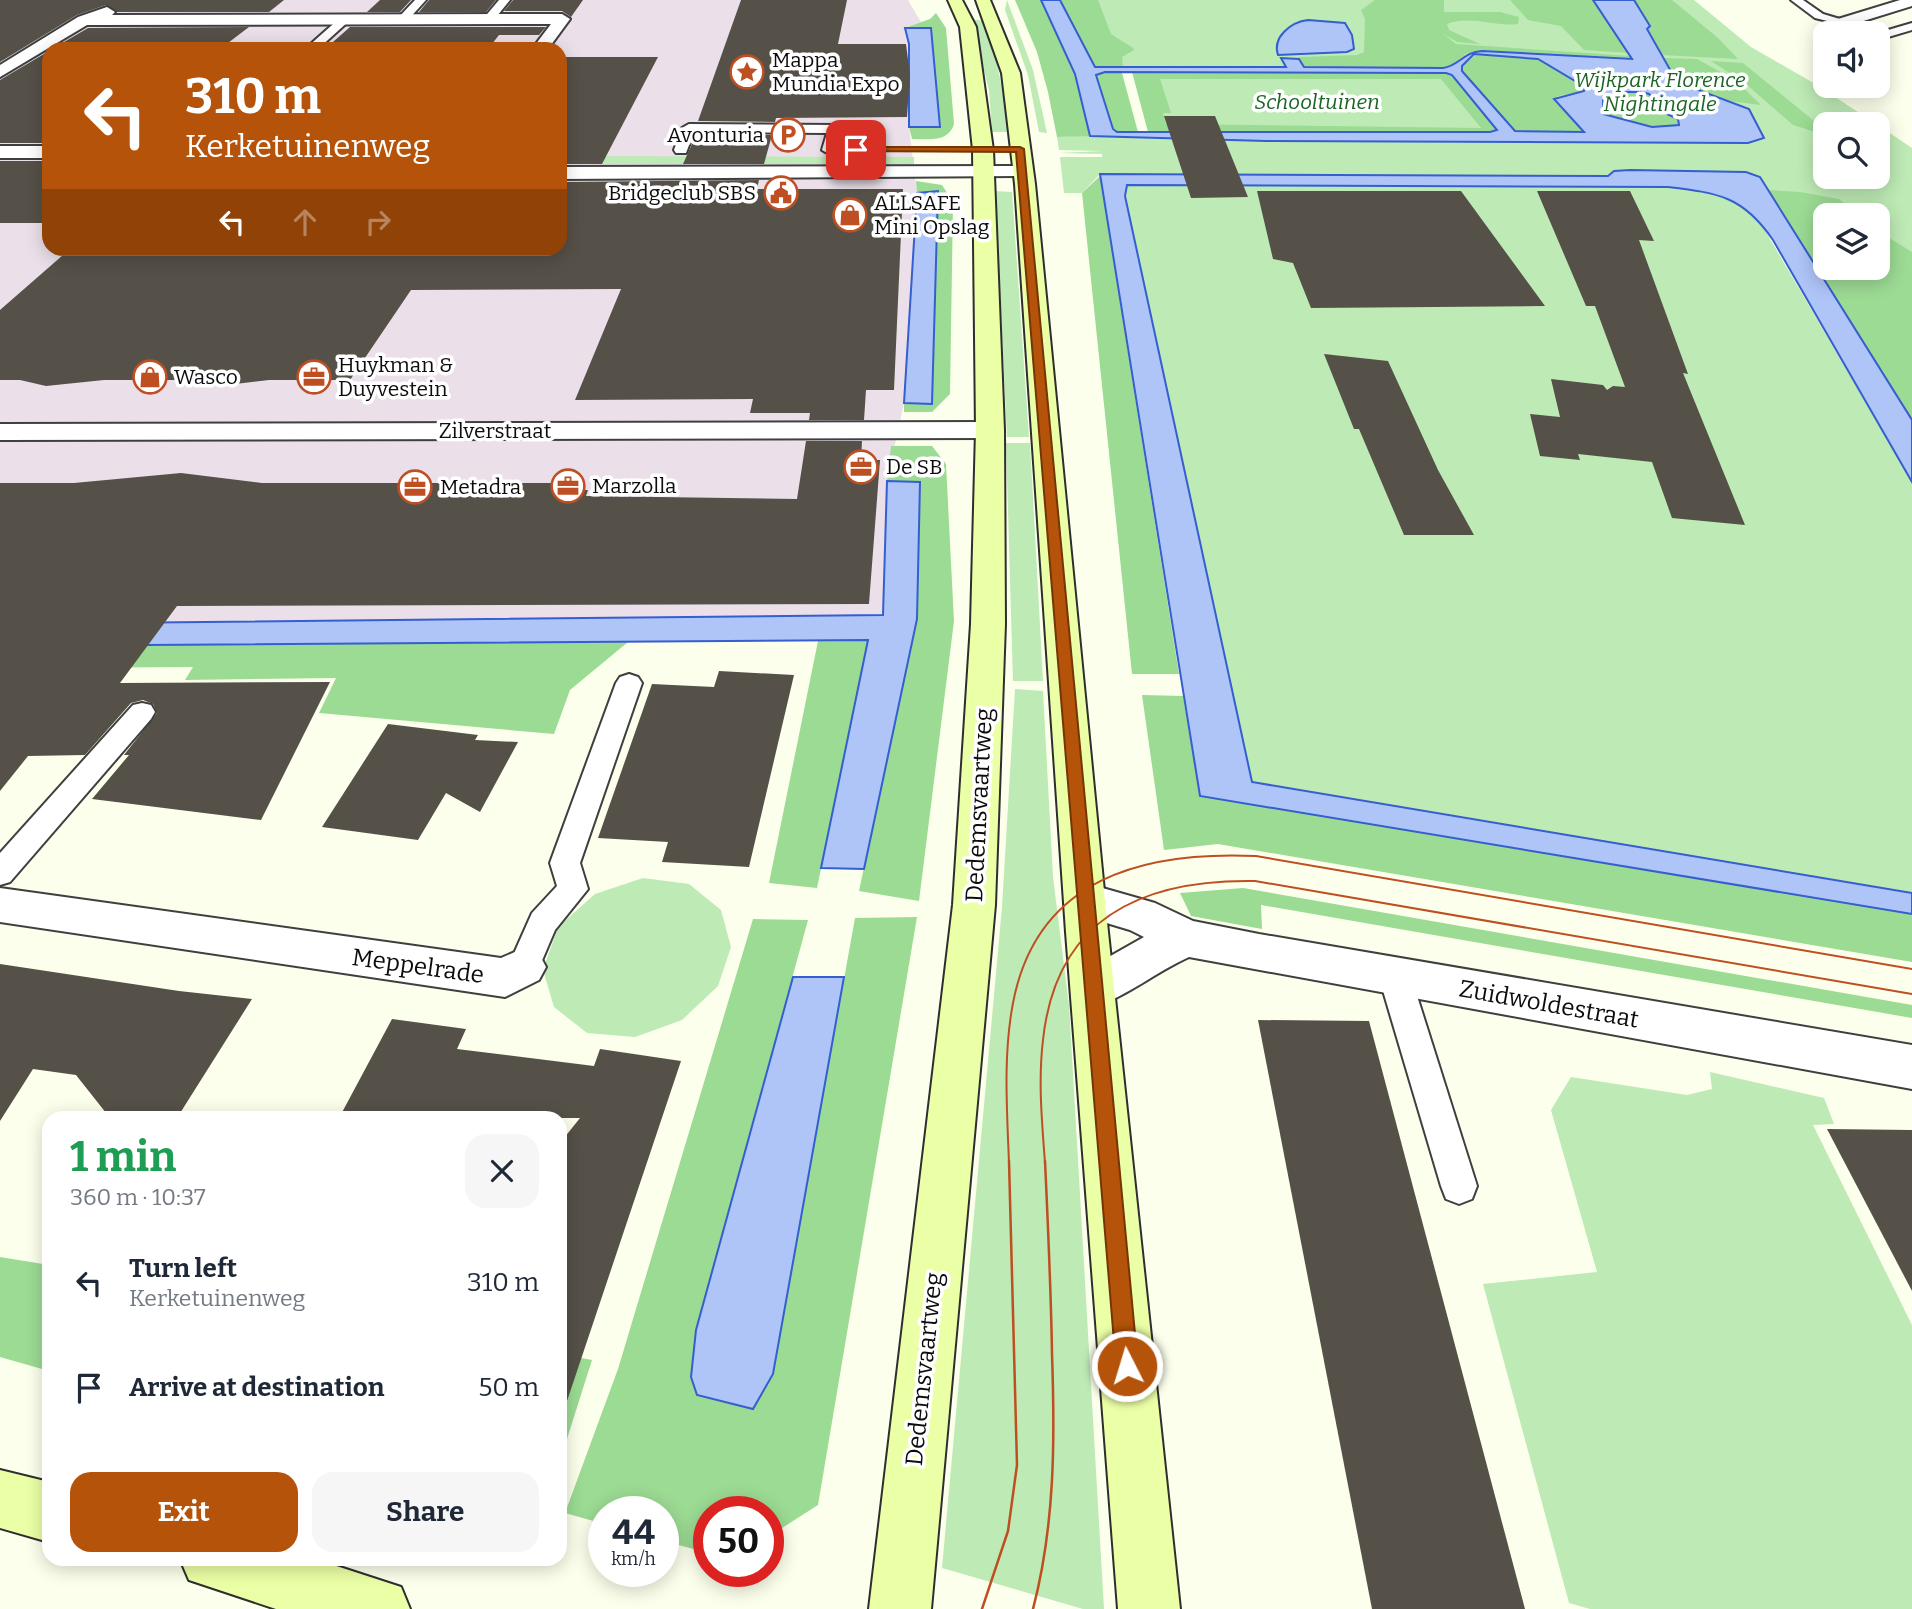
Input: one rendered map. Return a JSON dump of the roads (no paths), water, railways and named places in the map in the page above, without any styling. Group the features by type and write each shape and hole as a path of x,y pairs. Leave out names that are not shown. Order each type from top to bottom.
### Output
{"main road":[{"name":"Dedemsvaartweg","path":"955,0 968,27 994,159 1085,900 1149,1609"},
{"name":"Dedemsvaartweg","path":"900,1609 974,905 988,624 994,159 1011,73 983,0"},
{"path":"0,1499 42,1510"},
{"path":"234,1566 379,1609"}],"street":[{"path":"84,20 84,10 101,0"},
{"path":"1847,21 1912,1"},
{"path":"48,42 84,20 122,5"},
{"path":"84,20 562,19 545,42"},
{"path":"0,72 42,46"},
{"path":"674,150 708,150"},
{"path":"0,152 42,152"},
{"path":"567,173 994,159"},
{"name":"Zilverstraat","path":"0,432 990,430"},
{"name":"Zuidwoldestraat","path":"1085,900 1140,915 1186,938 1912,1068"},
{"name":"Meppelrade","path":"0,905 505,978 524,967"},
{"path":"1093,989 1141,959 1186,938"}],"lane":[{"path":"402,20 421,0"},
{"path":"489,19 505,0"},
{"path":"1796,0 1819,16 1840,21"},
{"path":"318,42 344,20"},
{"path":"1890,33 1912,26"},
{"path":"674,150 690,128 835,129 829,150"},
{"name":"Meppelrade","path":"524,967 542,922 573,889 565,863 629,682"},
{"path":"0,873 142,712"},
{"path":"1395,977 1459,1186"}],"water":[{"path":"1041,0 1060,0 1095,67 1286,67 1281,58 1299,59 1304,67 1443,68 1470,54 1482,51 1632,59 1593,0 1634,0 1677,82 1749,109 1764,138 1748,143 1266,141 1090,136 1075,74","holes":["1474,54 1538,59 1585,87 1584,91 1554,99 1584,132 1515,131 1462,71 1462,66","1105,72 1446,73 1452,75 1497,130 1117,132 1113,129 1096,75","1620,92 1649,94 1657,102 1654,108 1678,119 1679,125 1652,127 1603,114 1603,100"]},
{"path":"1308,20 1345,23 1352,35 1354,49 1347,52 1278,55 1278,42 1284,32 1295,24"},
{"path":"905,28 931,28 940,127 909,127 909,44"},
{"path":"1614,171 1746,172 1760,177 1813,262 1813,280 1824,280 1912,420 1912,482 1773,240 1751,214 1728,199 1668,187 1127,185 1125,196 1252,782 1912,893 1912,914 1200,796 1100,174 1608,176"},
{"path":"938,191 932,404 904,403 917,193"},
{"path":"887,481 920,482 917,619 864,869 821,868 868,640 0,646 0,624 883,615"},
{"path":"793,977 844,977 773,1374 753,1409 697,1395 691,1377 696,1330"}],"tram line":[{"path":"1009,1163 1006,1083 1008,1042 1013,1003 1026,960 1045,926 1071,900 1102,880 1137,867 1175,859 1256,856 1912,969"},
{"path":"1045,1163 1041,1086 1043,1040 1051,998 1066,963 1086,935 1112,914 1142,898 1176,888 1214,882 1255,881 1912,994"},
{"path":"982,1609 1008,1531 1017,1465 1009,1161"},
{"path":"1033,1609 1046,1546 1053,1450 1045,1161"}],"place":[{"name":"Mappa Mundia Expo","path":"747,72"},
{"name":"Avonturia","path":"788,135"},
{"name":"Bridgeclub SBS","path":"781,193"},
{"name":"ALLSAFE Mini Opslag","path":"850,215"},
{"name":"Wasco","path":"150,377"},
{"name":"Huykman & Duyvestein","path":"314,377"},
{"name":"De SB","path":"861,467"},
{"name":"Marzolla","path":"568,486"},
{"name":"Metadra","path":"415,487"}],"park label":[{"name":"Wijkpark Florence Nightingale","path":"1660,92"},
{"name":"Schooltuinen","path":"1317,102"}]}
